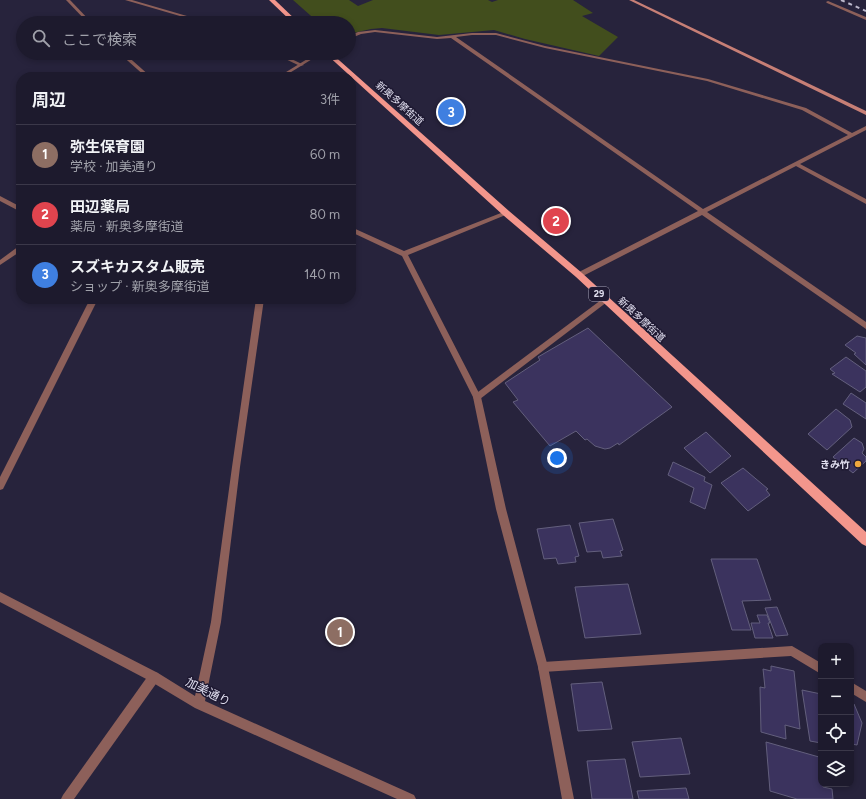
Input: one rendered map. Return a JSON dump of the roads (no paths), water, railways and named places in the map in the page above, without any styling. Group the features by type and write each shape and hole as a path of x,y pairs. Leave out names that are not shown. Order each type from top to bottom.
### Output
{"main road":[{"path":"272,0 289,16"},
{"name":"新奥多摩街道","path":"336,60 349,72"},
{"name":"新奥多摩街道","path":"356,78 506,213 579,275 866,540"}],"street":[{"path":"68,0 83,16"},
{"path":"127,0 184,16"},
{"path":"631,0 866,113"},
{"path":"828,2 866,19"},
{"path":"356,35 375,31 436,38 472,34 496,34 545,46 708,80 804,109 852,135"},
{"path":"453,37 866,326"},
{"path":"129,60 143,72"},
{"path":"290,60 302,65"},
{"path":"289,72 310,60"},
{"path":"579,275 866,128"},
{"path":"796,164 866,202"},
{"path":"0,198 16,207"},
{"path":"404,254 506,213"},
{"path":"356,231 404,254 477,396 502,509 544,667 568,799"},
{"path":"0,263 16,252"},
{"path":"477,396 605,300"},
{"path":"0,486 91,304"},
{"path":"199,704 216,622 259,304"},
{"name":"加美通り","path":"0,597 154,677 199,704 410,799"},
{"path":"544,667 792,651 818,667"},
{"path":"67,799 154,677"},
{"path":"854,689 866,697"}],"railway":[{"path":"841,0 866,11"}],"place":[{"name":"スズキカスタム販売","path":"451,112"},
{"name":"田辺薬局","path":"556,221"},
{"name":"きみ竹","path":"858,464"},
{"name":"弥生保育園","path":"340,632"}]}
